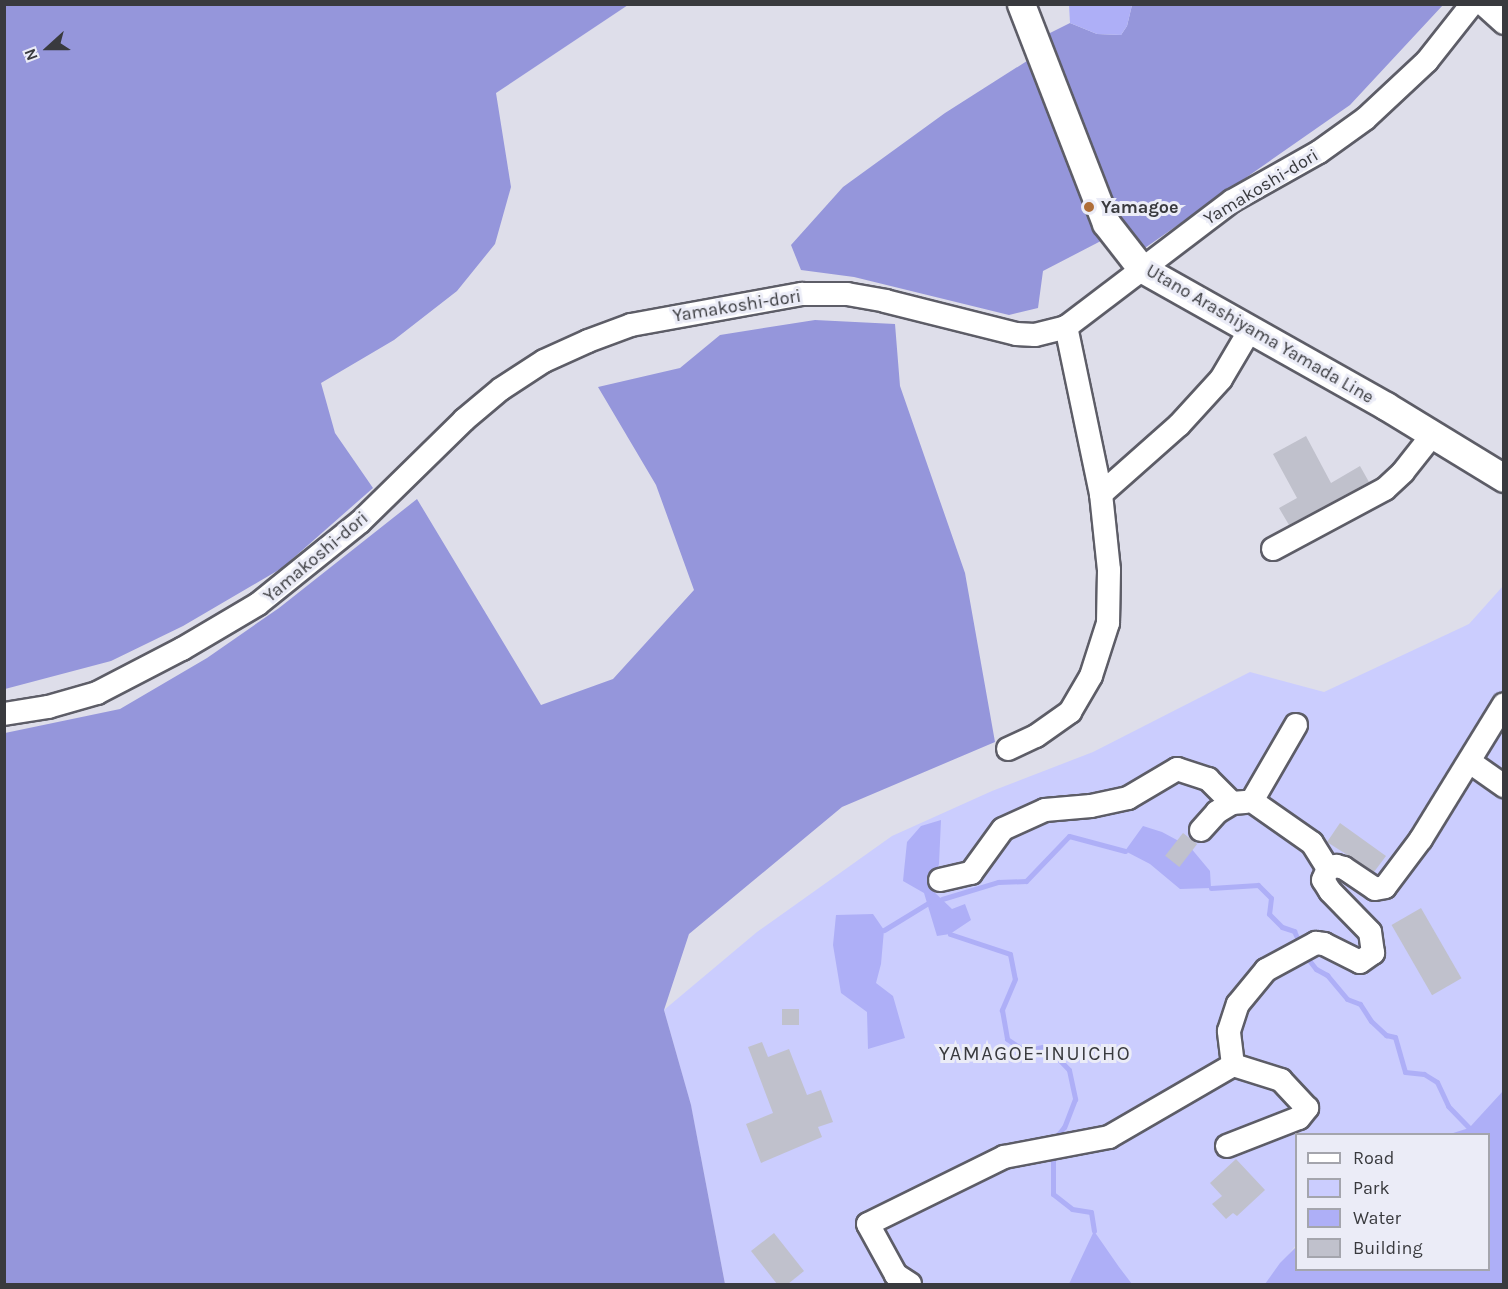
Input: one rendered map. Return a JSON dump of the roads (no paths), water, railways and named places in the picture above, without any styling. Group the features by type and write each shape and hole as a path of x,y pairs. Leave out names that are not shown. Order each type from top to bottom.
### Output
{"main road":[{"name":"Utano Arashiyama Yamada Line","path":"1021,4 1106,223 1141,268 1433,434 1503,478"}],"street":[{"name":"Yamakoshi-dori","path":"4,714 48,707 97,693 182,649 258,604 360,522 464,420 501,389 544,361 631,325 802,294 847,294 885,301 1016,334 1035,335 1066,327 1232,201 1296,166 1365,119 1426,61 1472,4"},
{"path":"1484,4 1503,23"},
{"path":"1008,749 1036,736 1070,712 1091,676 1108,623 1109,570 1101,494 1066,327"},
{"path":"1101,494 1179,425 1221,379 1250,330"},
{"path":"1273,549 1385,489 1403,472 1433,434"},
{"path":"1233,1065 1229,1031 1238,1004 1266,970 1316,943 1324,944 1360,962 1373,953 1370,932 1330,891 1323,880 1328,869 1336,866 1344,868 1375,889 1385,887 1421,840 1503,704"},
{"path":"1201,830 1217,812 1242,802 1296,725"},
{"path":"1470,762 1503,786"},
{"path":"940,880 971,873 1004,829 1045,810 1091,806 1128,798 1177,769 1208,779 1312,843 1328,869"},
{"path":"910,1284 896,1275 868,1224 1004,1157 1109,1137 1233,1065 1281,1080 1307,1108 1299,1118 1227,1146"}],"water":[{"path":"1069,4 1132,5 1127,26 1121,35 1097,34 1070,23"},
{"path":"941,820 939,864 931,889 952,909 965,904 971,920 950,934 937,936 924,893 903,881 907,842 921,826"},
{"path":"1143,826 1162,832 1190,847 1210,871 1211,888 1180,889 1150,864 1125,851"},
{"path":"873,914 884,930 881,964 876,983 893,996 905,1038 868,1049 867,1012 841,993 833,945 836,915"},
{"path":"1503,1091 1503,1284 1265,1284 1280,1263 1295,1248 1295,1271 1490,1271 1490,1133 1453,1133 1469,1128"},
{"path":"1094,1231 1119,1267 1132,1284 1069,1284"}],"waterway":[{"path":"942,899 998,882 1026,881 1069,836 1125,851"},
{"path":"1211,888 1258,885 1271,898 1269,914 1282,927 1294,931 1300,944"},
{"path":"884,930 928,903"},
{"path":"950,934 1010,954 1015,979 1002,1010 1007,1039 1025,1051 1046,1046 1069,1070 1075,1099 1064,1127 1054,1140"},
{"path":"1305,955 1316,969 1327,975 1347,999 1360,1004 1371,1021 1386,1035 1395,1037 1405,1072 1424,1074 1437,1082 1448,1106 1469,1128"},
{"path":"1053,1155 1053,1194 1072,1209 1091,1212 1094,1231"}],"place":[{"name":"Yamagoe","path":"1089,207"}],"district":[{"name":"YAMAGOE-INUICHO","path":"1035,1053"}]}
